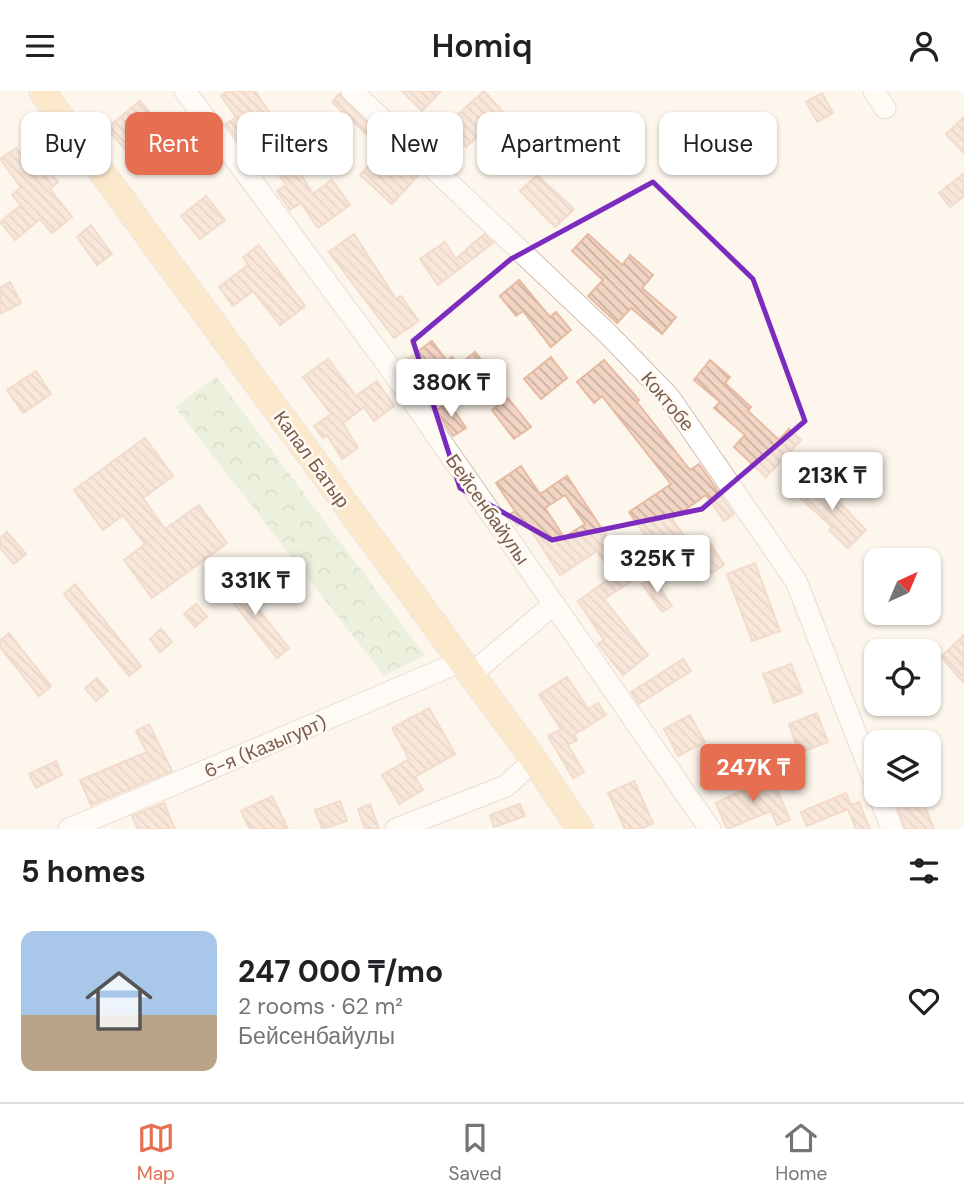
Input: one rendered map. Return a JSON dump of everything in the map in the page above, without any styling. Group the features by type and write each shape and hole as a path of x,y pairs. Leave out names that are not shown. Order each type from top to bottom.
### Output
{"main road":[{"name":"Капал Батыр","path":"42,91 534,760 580,829"}],"street":[{"name":"Бейсенбайулы","path":"186,91 385,361 709,829"},
{"name":"Коктобе","path":"352,91 609,335 669,397 796,581 814,620 864,753"},
{"name":"6-я (Казыгурт)","path":"69,829 465,669 554,604"},
{"path":"396,829 506,786 534,760"},
{"path":"884,807 892,829"}],"highlighted area":[{"path":"653,182 753,279 805,421 702,509 552,540 460,488 413,341 511,259"}],"green space":[{"path":"216,376 425,655 384,676 175,407"}],"building":[{"path":"228,91 255,91 269,112 237,112 237,139 226,124 236,117 221,96"},
{"path":"402,91 441,91 422,111"},
{"path":"484,91 503,112 477,112 477,137 466,147 463,144 463,112 461,112"},
{"path":"822,93 833,113 817,122 806,102"},
{"path":"339,94 367,123 367,135 353,122 353,112 343,112 332,102"},
{"path":"140,101 149,112 127,112"},
{"path":"125,113 125,150 111,133 111,125"},
{"path":"964,117 964,153 946,134"},
{"path":"16,148 21,154 21,175 52,175 58,182 50,189 72,217 52,233 40,219 15,240 0,222 21,205 12,195 21,187 0,159"},
{"path":"367,168 367,175 418,175 392,204 360,175"},
{"path":"964,173 964,196 950,207 939,193"},
{"path":"279,175 301,175 313,194 332,180 350,205 318,228 301,203 290,210 277,191 286,185"},
{"path":"537,175 574,209 555,227 520,191"},
{"path":"206,196 225,220 200,239 181,216"},
{"path":"91,225 112,254 97,265 77,237"},
{"path":"354,234 396,299 401,296 419,321 394,338 329,252"},
{"path":"484,234 493,243 438,285 420,259 445,242 456,259"},
{"path":"588,234 622,265 630,255 653,275 642,288 676,317 662,334 631,308 617,323 588,296 603,280 572,251"},
{"path":"259,245 305,306 280,325 253,291 233,306 219,287 248,265 243,257"},
{"path":"519,280 550,317 556,312 571,330 551,347 523,311 516,316 500,296"},
{"path":"10,282 21,303 0,314 0,288"},
{"path":"432,341 447,361 452,357 458,366 475,352 490,371 479,380 471,370 436,396 408,359"},
{"path":"551,357 567,378 541,399 524,379"},
{"path":"328,359 356,396 377,381 394,406 374,421 364,407 343,423 358,448 342,459 327,435 323,438 314,426 331,414 303,377"},
{"path":"604,360 639,400 637,402 690,470 699,464 734,514 724,521 706,495 672,519 694,550 709,541 724,565 700,580 679,546 661,558 629,512 671,484 602,396 594,403 577,382"},
{"path":"710,360 730,377 725,383 751,407 748,411 779,440 789,429 801,440 766,477 734,447 745,435 714,408 720,402 694,380"},
{"path":"36,371 51,394 23,413 7,390"},
{"path":"508,398 531,427 514,439 492,410"},
{"path":"448,402 466,428 453,436 436,411"},
{"path":"145,438 173,476 143,498 165,529 199,505 227,543 152,598 124,560 145,544 123,515 103,530 74,490"},
{"path":"521,466 540,494 567,476 635,579 604,599 648,655 623,675 598,644 604,640 578,601 613,576 597,551 560,575 525,521 517,526 509,515 515,511 496,483","holes":["565,495 585,524 564,537 545,508"]},
{"path":"814,476 866,530 848,548 829,530 832,527 797,495"},
{"path":"7,532 26,554 14,564 0,548 0,538"},
{"path":"755,563 780,631 752,641 727,574"},
{"path":"233,577 289,648 277,658 221,587"},
{"path":"652,577 672,606 662,612 642,584"},
{"path":"75,584 141,666 129,676 64,594"},
{"path":"196,604 207,617 195,627 184,614"},
{"path":"161,629 172,642 160,652 150,639"},
{"path":"9,633 51,686 39,696 0,647 0,641"},
{"path":"964,635 964,683 941,657"},
{"path":"683,659 691,671 639,704 631,692"},
{"path":"791,664 802,693 774,703 763,674"},
{"path":"567,677 588,709 598,703 606,715 574,735 577,740 568,745 584,772 573,778 548,736 561,729 539,695"},
{"path":"97,678 108,691 96,701 85,688"},
{"path":"429,708 455,754 415,777 423,790 399,804 382,775 409,759 392,728"},
{"path":"817,713 828,742 799,753 789,724"},
{"path":"690,715 705,742 678,756 664,729"},
{"path":"149,724 172,771 91,805 80,780 147,752 136,731"},
{"path":"56,761 62,775 36,788 29,774"},
{"path":"771,776 790,820 777,825 771,811 727,829 716,803"},
{"path":"634,781 653,823 641,829 625,829 608,793"},
{"path":"846,793 851,805 859,802 870,829 856,829 848,809 807,826 801,812"},
{"path":"272,796 288,829 250,829 241,811"},
{"path":"340,801 347,821 322,829 315,810"},
{"path":"164,803 175,829 138,829 132,816"},
{"path":"370,804 379,829 365,829 358,809"},
{"path":"520,804 525,816 494,827 490,815"},
{"path":"898,807 925,807 934,829 905,829"}]}
